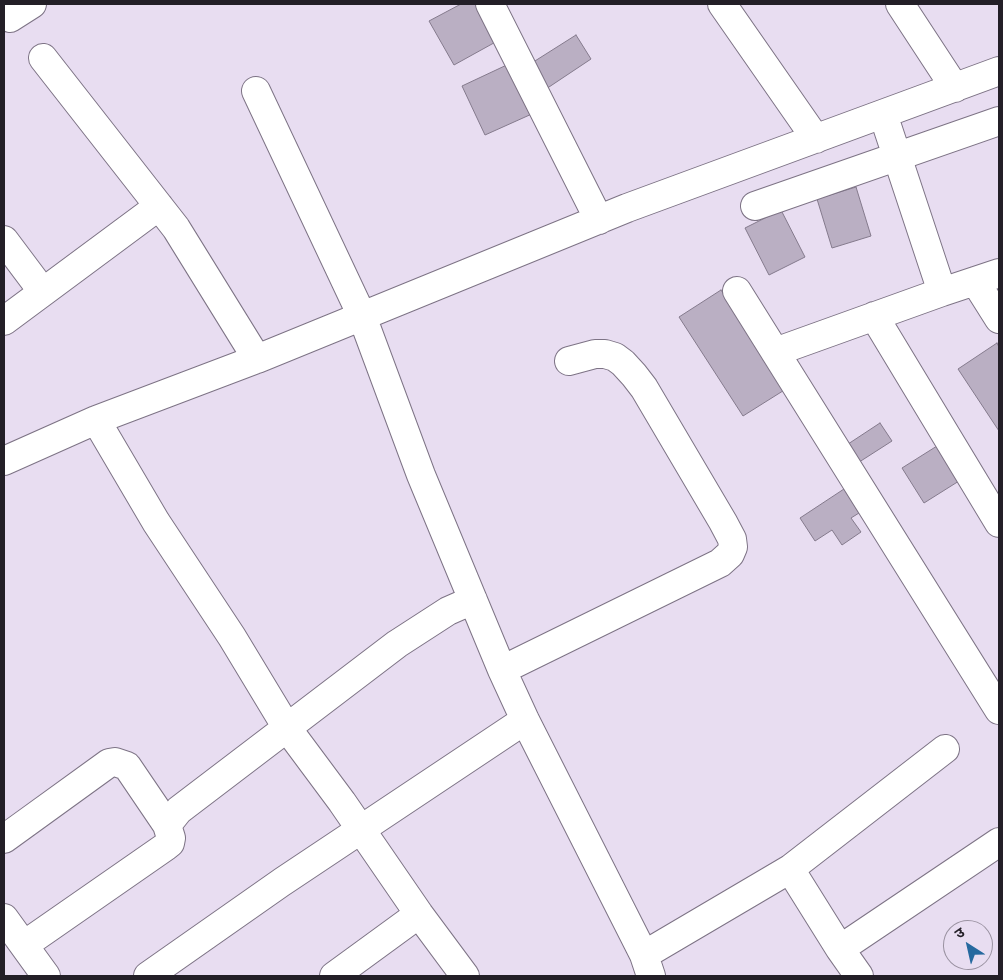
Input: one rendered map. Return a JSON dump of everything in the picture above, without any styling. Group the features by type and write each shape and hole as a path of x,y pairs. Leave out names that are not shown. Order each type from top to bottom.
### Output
{"street":[{"path":"4,10 10,18 32,4"},
{"path":"490,4 599,220"},
{"path":"722,4 816,139"},
{"path":"900,4 955,88"},
{"path":"43,58 176,228 257,359"},
{"path":"4,462 96,420 257,359 599,220 999,71"},
{"path":"256,91 362,316 421,475 502,670 648,966 790,869 945,749"},
{"path":"883,114 942,292"},
{"path":"755,206 999,121"},
{"path":"4,322 159,206"},
{"path":"4,240 43,292"},
{"path":"774,352 987,277 999,319"},
{"path":"736,291 999,710"},
{"path":"874,316 999,523"},
{"path":"502,670 720,563 730,554 734,547 732,539 718,514 644,388 634,375 615,357 605,354 595,354 569,361"},
{"path":"96,420 156,522 232,637 287,728 465,976"},
{"path":"168,825 179,810 397,644 448,611 473,600"},
{"path":"148,976 360,829 525,720"},
{"path":"4,839 109,763 115,762 127,766 168,825 172,838 165,847 24,945"},
{"path":"840,950 999,842"},
{"path":"790,869 858,976"},
{"path":"334,976 419,914"},
{"path":"4,918 46,976"}],"building":[{"path":"461,4 482,4 501,39 454,65 429,21"},
{"path":"576,35 591,59 543,91 527,66"},
{"path":"511,63 534,113 485,135 462,86"},
{"path":"856,187 871,236 832,248 817,199"},
{"path":"781,210 805,257 769,275 745,228"},
{"path":"721,290 786,389 743,416 679,317"},
{"path":"997,343 999,347 999,431 958,369"},
{"path":"880,423 892,441 853,466 842,448"},
{"path":"937,446 959,481 924,503 902,468"},
{"path":"844,489 859,513 851,518 861,532 842,545 832,530 815,541 800,518"}]}
